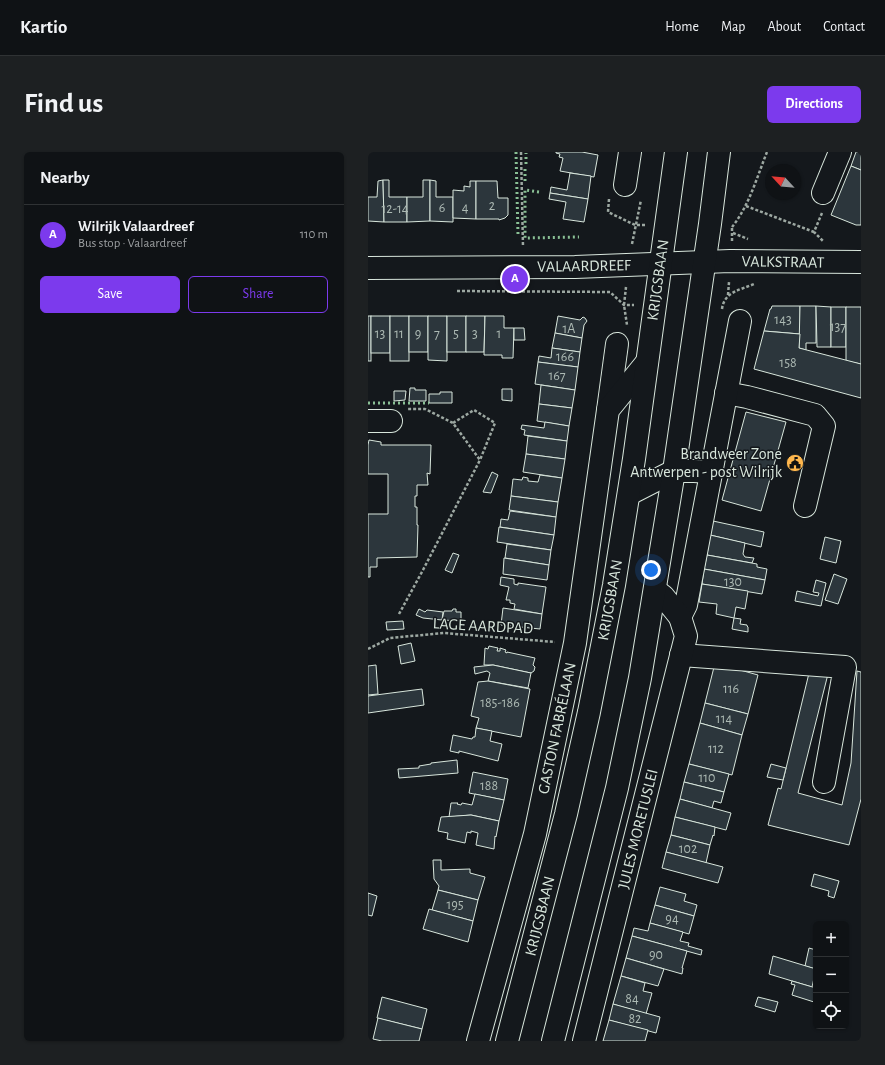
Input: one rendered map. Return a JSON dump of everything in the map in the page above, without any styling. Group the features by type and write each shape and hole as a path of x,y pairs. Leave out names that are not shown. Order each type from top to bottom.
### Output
{"street":[{"path":"625,185 630,152"},
{"name":"KRIJGSBAAN","path":"507,1041 566,814 614,585 629,494 676,152"},
{"path":"553,1041 617,788 640,678 674,472 705,262 719,152"},
{"path":"823,193 840,152"},
{"name":"VALAARDREEF","path":"368,268 575,268 705,262"},
{"name":"VALKSTRAAT","path":"705,262 861,262"},
{"path":"680,617 686,605 740,321"},
{"name":"GASTON FABRÉLAAN","path":"478,1041 535,834 575,643 617,344"},
{"path":"608,410 647,362"},
{"path":"726,393 815,415 824,426 805,506"},
{"path":"368,421 397,415"},
{"path":"629,494 674,472 711,472"},
{"name":"JULES MORETUSLEI","path":"584,1041 686,636 680,617 663,596 655,590"},
{"path":"681,655 845,667 824,782"}],"path":[{"path":"521,152 523,267"},
{"path":"732,228 746,206 767,152"},
{"path":"814,232 823,210 823,193"},
{"path":"746,206 814,232 824,243"},
{"path":"633,237 635,225"},
{"path":"452,291 610,292 624,305"},
{"path":"723,301 728,296"},
{"path":"397,415 425,409 453,423 480,460"},
{"path":"399,614 480,460 495,422 474,410 453,423"},
{"name":"LAGE AARDPAD","path":"368,649 390,638 444,633 575,643"}],"building":[{"path":"556,152 582,152 598,155 594,177 560,171 563,158 559,157 560,154"},
{"path":"856,152 861,152 861,170 851,166"},
{"path":"851,166 861,170 861,225 856,225 831,215"},
{"path":"570,173 591,176 588,199 550,193 551,187 567,190"},
{"path":"383,180 384,222 368,221 368,197 377,197 378,181"},
{"path":"383,180 389,180 389,197 407,197 407,222 384,222"},
{"path":"423,180 430,180 430,221 407,222 407,197 423,197"},
{"path":"430,180 436,181 436,197 453,197 453,222 430,221"},
{"path":"470,181 476,181 476,219 453,218 453,190 464,191 464,186 470,187"},
{"path":"476,181 497,181 498,198 508,198 508,215 505,218 499,220 476,219"},
{"path":"550,193 588,199 584,222 563,219 566,202 549,199"},
{"path":"772,306 800,306 800,334 764,331"},
{"path":"800,306 816,306 816,343 806,343 806,350 799,348"},
{"path":"816,306 831,307 831,347 817,347"},
{"path":"831,307 846,307 846,347 831,347"},
{"path":"846,307 861,307 861,364 846,361"},
{"path":"368,316 371,316 371,361 368,361"},
{"path":"371,316 390,316 390,353 371,353"},
{"path":"390,316 409,316 409,361 390,361"},
{"path":"409,316 428,316 428,352 409,352"},
{"path":"428,316 447,316 447,361 428,360"},
{"path":"447,316 466,316 466,352 447,352"},
{"path":"466,316 485,316 484,352 466,352"},
{"path":"485,316 504,316 504,328 514,328 513,358 502,358 502,355 484,355"},
{"path":"558,316 580,320 583,317 585,318 587,321 584,325 582,338 555,333"},
{"path":"514,328 524,328 525,340 514,340"},
{"path":"764,331 800,334 799,348 861,364 861,398 754,369"},
{"path":"555,333 582,338 580,352 552,348"},
{"path":"552,348 580,352 578,367 538,362 539,356 551,358"},
{"path":"538,362 578,367 575,390 535,384"},
{"path":"541,385 575,390 572,408 539,404"},
{"path":"410,388 415,388 415,390 426,390 426,401 409,401"},
{"path":"502,389 512,389 512,401 502,400"},
{"path":"394,391 406,391 405,400 394,401"},
{"path":"440,392 452,392 452,403 429,403 429,394 440,394"},
{"path":"539,404 572,408 569,426 537,421"},
{"path":"746,412 786,422 761,511 722,500"},
{"path":"545,422 569,426 567,441 524,435 525,430 521,429 522,425 544,428"},
{"path":"528,436 567,441 565,459 526,454"},
{"path":"369,440 381,442 381,445 431,445 430,474 427,473 428,485 417,485 417,496 415,496 418,525 417,557 377,558 377,567 370,567 370,577 368,577 368,514 388,514 388,474 368,474"},
{"path":"526,454 565,459 562,478 523,472"},
{"path":"492,472 498,475 491,493 483,492"},
{"path":"540,475 562,478 558,502 511,496 513,479 522,480 523,477 528,478 528,481 538,482"},
{"path":"511,496 558,502 556,517 509,510"},
{"path":"510,511 556,517 554,535 500,527 501,519 508,520"},
{"path":"713,521 764,532 761,547 710,535"},
{"path":"499,527 554,535 551,550 497,542"},
{"path":"710,535 745,543 743,554 745,557 754,558 752,563 707,555"},
{"path":"825,537 841,541 836,563 820,559"},
{"path":"507,544 551,550 549,565 505,558"},
{"path":"453,553 459,555 452,573 445,570"},
{"path":"707,555 757,564 757,567 767,569 765,580 704,569"},
{"path":"504,558 549,565 547,580 503,574"},
{"path":"704,569 765,580 762,594 702,584"},
{"path":"834,574 847,579 838,604 825,600"},
{"path":"501,577 514,579 514,584 518,585 518,583 546,587 542,614 514,609 515,604 510,603 510,600 506,600 509,587 500,585"},
{"path":"816,580 826,583 821,606 795,601 797,591 818,596 819,593 813,592"},
{"path":"702,584 748,591 745,609 736,607 734,618 716,614 717,604 699,602"},
{"path":"503,608 542,614 540,629 501,625"},
{"path":"419,609 425,612 427,610 443,612 442,620 423,618 416,615"},
{"path":"453,609 456,609 456,612 461,612 461,621 442,620 444,611 452,611"},
{"path":"734,618 741,619 740,624 747,625 748,632 732,629"},
{"path":"403,621 404,629 387,630 386,622"},
{"path":"411,643 415,661 401,664 398,646"},
{"path":"489,646 498,648 497,651 500,651 500,648 506,650 505,652 507,653 535,658 533,665 535,667 534,671 531,673 493,665 484,665 485,648 488,649"},
{"path":"715,663 758,675 748,714 705,703"},
{"path":"376,665 378,694 368,695 368,666"},
{"path":"493,665 531,673 528,688 488,681 490,673 487,671 475,674 474,667"},
{"path":"810,669 829,670 798,793 842,805 851,763 857,671 861,672 861,799 849,845 768,825 778,788 781,789"},
{"path":"488,681 530,689 521,737 476,728 479,718 471,716 478,682"},
{"path":"422,689 424,705 368,713 368,696"},
{"path":"705,703 748,714 742,735 700,723"},
{"path":"700,723 742,735 732,775 689,764"},
{"path":"476,728 492,731 490,741 502,744 498,761 459,751 459,753 450,751 453,735 472,739 475,737"},
{"path":"457,760 458,773 399,778 398,769 419,768 419,766 431,763"},
{"path":"689,764 729,774 724,792 684,782"},
{"path":"771,764 786,768 783,780 767,777"},
{"path":"473,772 508,779 504,800 469,793"},
{"path":"684,782 724,792 721,803 714,801 712,808 680,799"},
{"path":"475,794 504,800 499,821 471,815 449,817 451,803 472,805"},
{"path":"680,799 731,813 726,830 675,817"},
{"path":"471,815 499,821 496,837 495,836 494,849 476,845 478,833 471,831 471,833 467,832 465,843 447,839 448,833 438,831 441,817"},
{"path":"675,817 715,827 714,836 713,835 710,845 671,835"},
{"path":"671,835 710,845 706,863 666,852"},
{"path":"666,852 723,867 718,883 662,868"},
{"path":"433,860 441,860 441,870 470,869 470,873 485,877 478,900 438,890 439,886 434,879"},
{"path":"814,874 839,881 834,898 828,896 829,891 811,886"},
{"path":"660,887 686,894 684,901 697,905 694,916 655,905"},
{"path":"438,890 478,900 473,921 432,910"},
{"path":"368,893 377,896 372,916 368,915"},
{"path":"655,905 694,916 689,934 650,923"},
{"path":"429,909 473,921 468,942 423,929"},
{"path":"650,923 683,932 680,941 689,943 688,946 702,950 701,955 632,936 634,928 648,931"},
{"path":"632,936 687,951 682,968 682,974 626,958"},
{"path":"809,948 813,949 813,968 805,966"},
{"path":"773,956 813,968 812,987 769,974"},
{"path":"626,958 664,969 658,986 621,976"},
{"path":"621,976 645,983 643,991 652,993 646,1014 613,1004"},
{"path":"792,981 813,987 813,1002 792,995 795,985 791,984"},
{"path":"382,997 427,1009 422,1029 377,1018"},
{"path":"758,997 778,1002 775,1012 755,1006"},
{"path":"613,1004 660,1017 656,1033 609,1020"},
{"path":"378,1018 422,1029 419,1041 382,1041 373,1039"},
{"path":"609,1020 648,1030 645,1041 603,1041"}],"hedge":[{"path":"516,152 518,235"},
{"path":"526,153 526,164"},
{"path":"525,168 525,181"},
{"path":"539,192 525,190 525,238 579,237"},
{"path":"368,403 429,403"}],"place":[{"name":"Wilrijk Valaardreef","path":"515,279"},
{"name":"Brandweer Zone Antwerpen - post Wilrijk","path":"795,463"}]}
